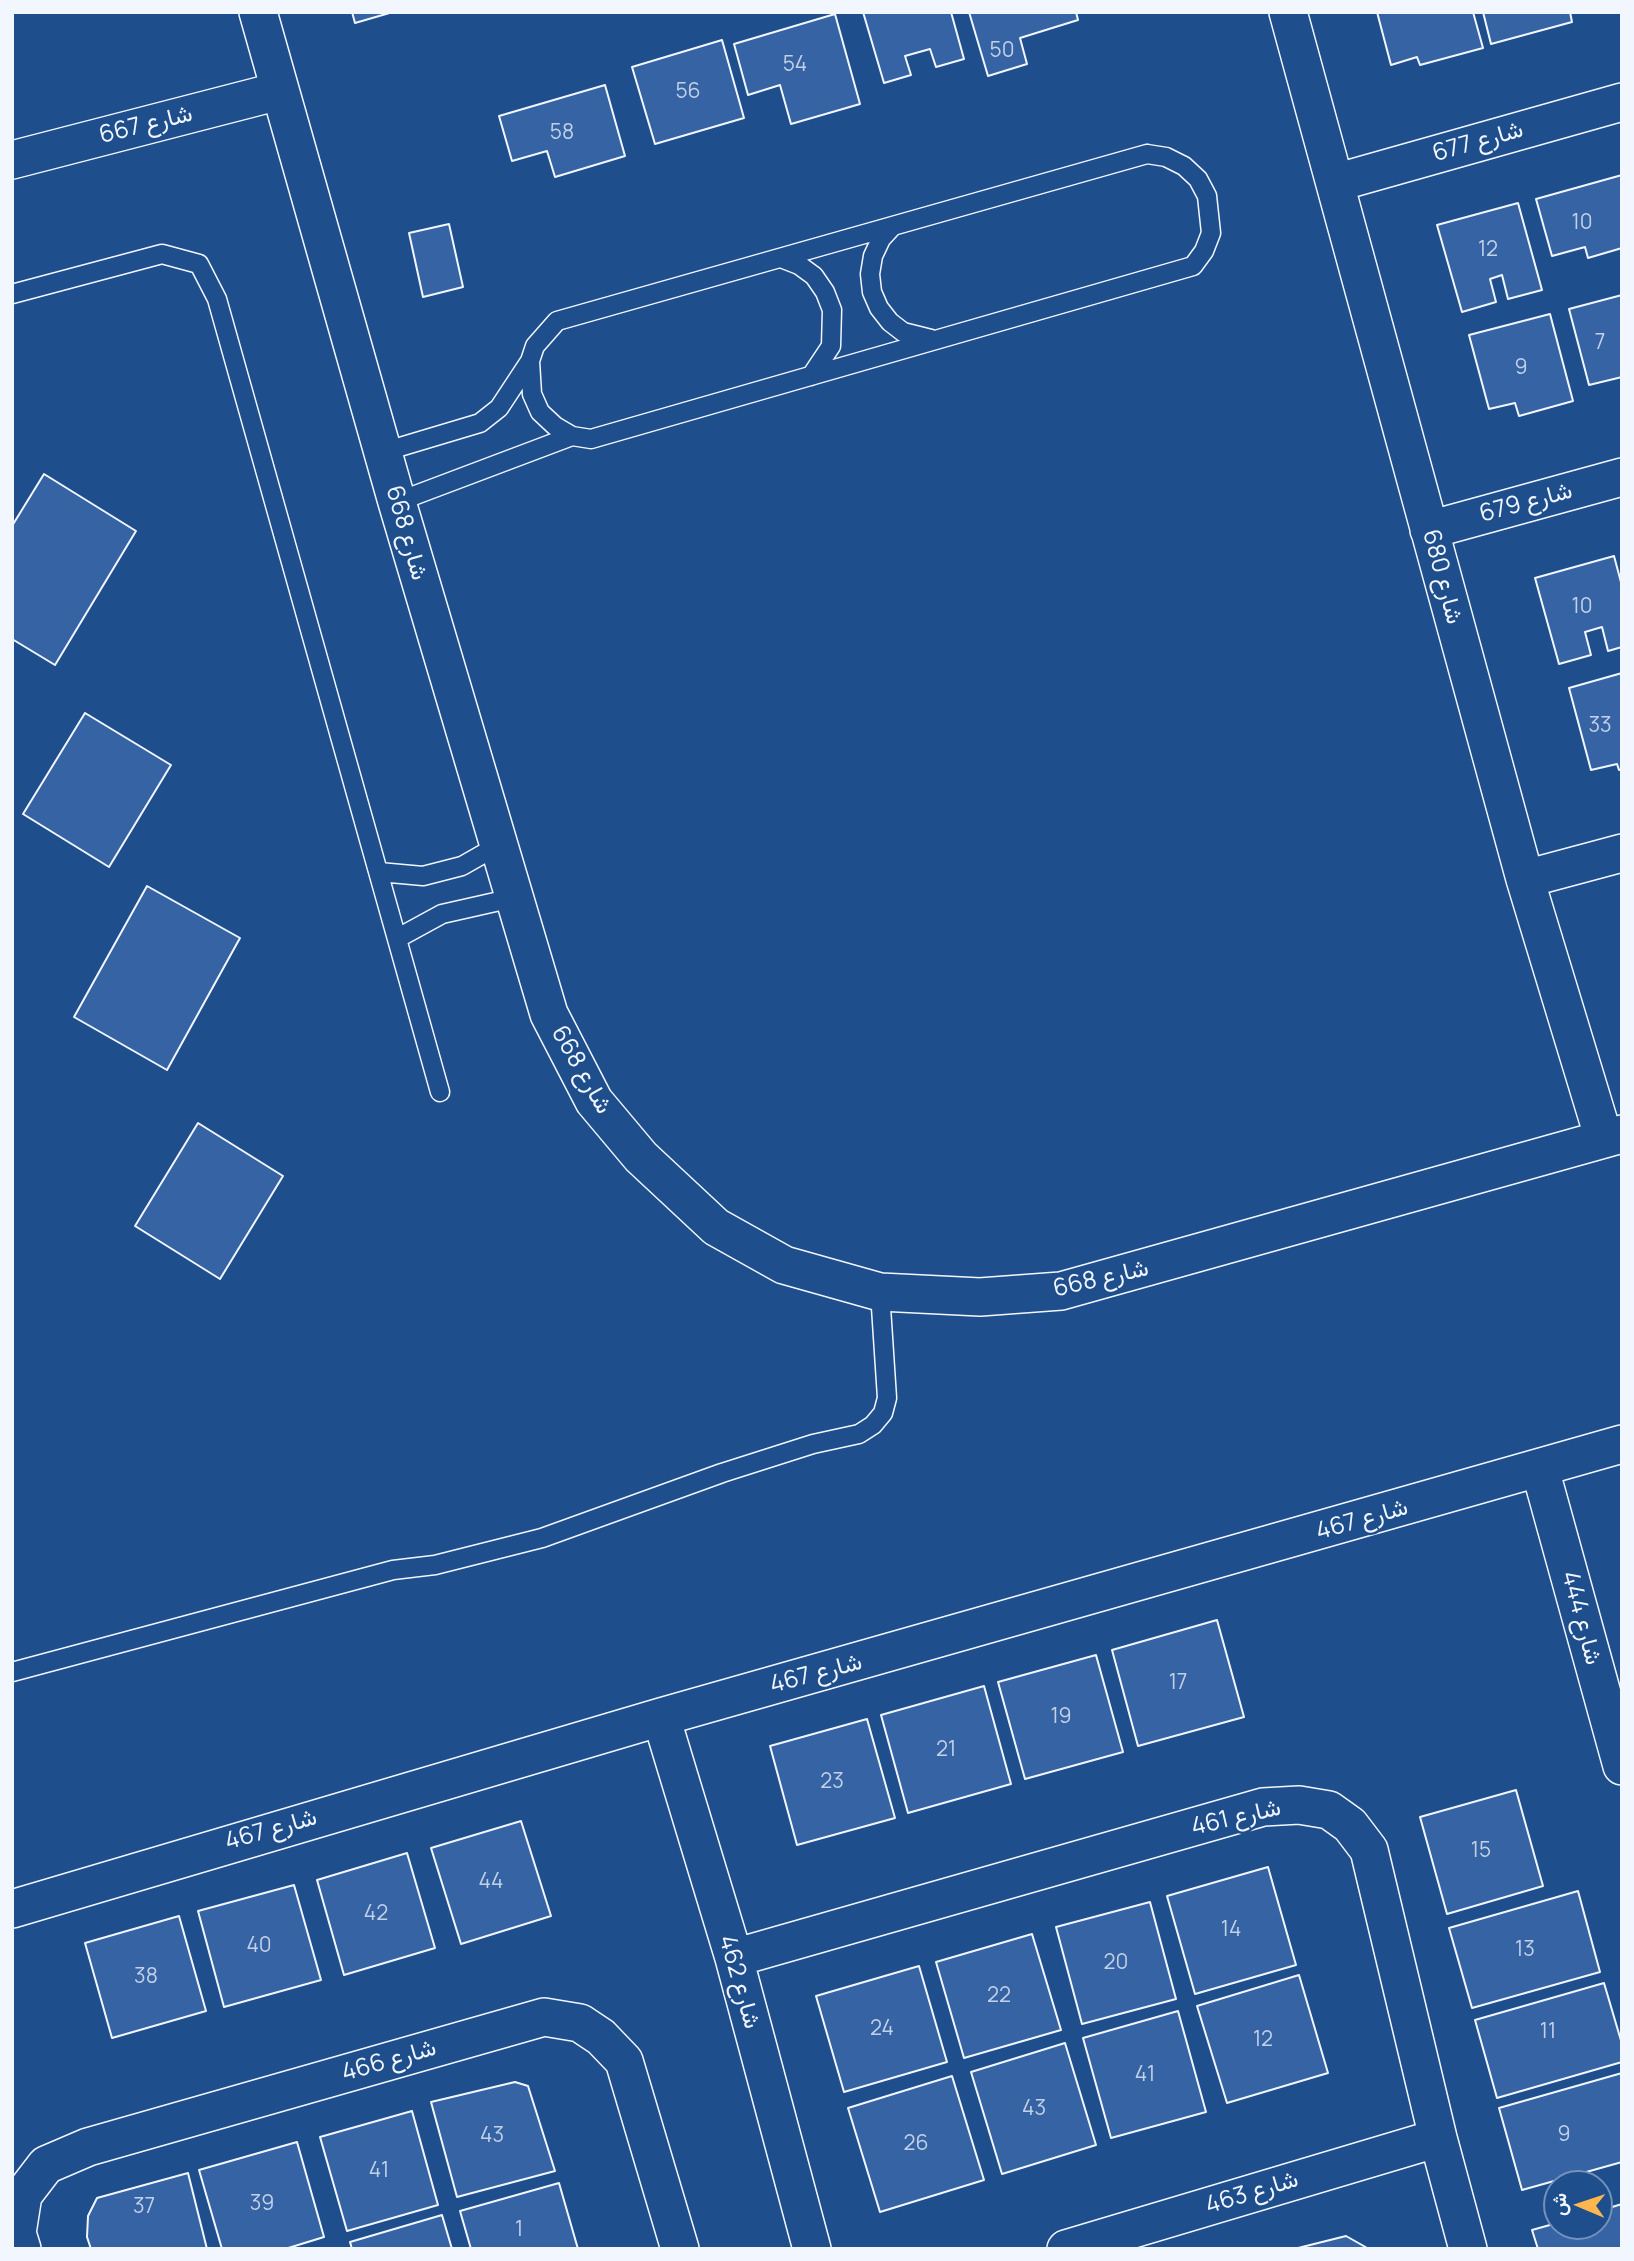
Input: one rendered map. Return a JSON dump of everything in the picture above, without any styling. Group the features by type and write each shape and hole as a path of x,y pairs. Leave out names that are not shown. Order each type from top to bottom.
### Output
{"street":[{"name":"شارع 668","path":"258,12 397,502 549,1014 594,1101 641,1157 716,1227 784,1265 880,1292 980,1297 1061,1291 1613,1137"},
{"name":"شارع 680","path":"1288,12 1525,879 1613,1137"},
{"name":"شارع 667","path":"12,160 279,91"},
{"name":"شارع 677","path":"1335,183 1622,102"},
{"name":"شارع 679","path":"1429,530 1622,477"},
{"path":"1525,879 1622,853"},
{"name":"شارع 467","path":"12,1909 661,1717 1622,1444"},
{"name":"شارع 444","path":"1540,1469 1622,1766"},
{"name":"شارع 462","path":"661,1717 734,1958 812,2249"},
{"name":"شارع 461","path":"734,1958 1263,1807 1299,1805 1329,1810 1350,1825 1369,1850 1438,2138 1468,2249"},
{"name":"شارع 466","path":"22,2249 17,2232 23,2195 46,2165 88,2147 544,2017 580,2023 601,2037 624,2061 680,2249"},
{"name":"شارع 463","path":"1066,2249 1438,2138"}],"lane":[{"path":"383,452 480,423 499,408 530,361 544,332 557,321 1147,154 1166,157 1184,166 1198,179 1207,196 1211,233 1204,251 1193,266 592,439 572,436 555,426 540,412 532,394 530,361"},
{"path":"893,226 881,239 873,256 870,274 872,292 879,308 903,332 936,340"},
{"path":"12,294 162,254 199,264 217,299 440,1092"},
{"path":"781,258 799,265 814,276 825,292 832,310 831,346 811,376"},
{"path":"397,502 572,436"},
{"path":"379,872 423,876 462,866 497,846"},
{"path":"398,938 442,914 513,898"},
{"path":"12,1672 393,1570 435,1565 542,1538 813,1444 859,1434 873,1426 883,1413 887,1398 880,1292"}],"building":[{"path":"352,12 393,12 355,23"},
{"path":"863,12 951,12 964,59 936,67 930,49 905,56 911,75 884,83"},
{"path":"969,12 1076,12 1078,20 1020,38 1027,64 988,76"},
{"path":"1377,12 1473,12 1483,48 1420,65 1417,57 1391,65"},
{"path":"1483,12 1570,12 1572,22 1491,44"},
{"path":"835,14 860,104 791,124 780,85 748,95 734,44"},
{"path":"722,40 744,118 655,144 632,67"},
{"path":"605,85 625,156 555,177 547,151 512,161 499,116"},
{"path":"1622,175 1622,248 1588,258 1585,247 1552,256 1536,199"},
{"path":"1518,203 1542,290 1508,299 1502,275 1490,279 1496,302 1462,312 1437,225"},
{"path":"449,224 463,287 423,297 409,233"},
{"path":"1622,295 1622,377 1589,385 1569,309"},
{"path":"1550,314 1573,401 1519,416 1515,403 1489,409 1469,335"},
{"path":"44,474 136,531 55,665 12,639 12,526"},
{"path":"1614,556 1622,586 1622,647 1608,651 1602,627 1585,632 1591,655 1559,664 1535,578"},
{"path":"1622,673 1622,769 1619,770 1617,764 1591,770 1569,688"},
{"path":"85,713 171,765 109,867 23,814"},
{"path":"147,886 240,938 167,1070 74,1017"},
{"path":"198,1123 283,1176 220,1279 135,1226"},
{"path":"1217,1620 1244,1717 1138,1746 1112,1650"},
{"path":"1096,1655 1123,1752 1025,1779 998,1682"},
{"path":"984,1686 1011,1784 908,1813 881,1715"},
{"path":"867,1719 895,1818 797,1845 770,1746"},
{"path":"1516,1790 1543,1886 1447,1914 1420,1817"},
{"path":"521,1821 551,1916 461,1944 431,1848"},
{"path":"407,1853 435,1948 344,1975 317,1880"},
{"path":"1268,1867 1296,1965 1195,1994 1167,1896"},
{"path":"294,1885 321,1980 224,2007 198,1911"},
{"path":"1578,1891 1600,1972 1472,2008 1449,1928"},
{"path":"1150,1902 1176,1999 1082,2024 1056,1927"},
{"path":"179,1916 206,2011 112,2038 85,1943"},
{"path":"1032,1934 1061,2030 964,2058 936,1962"},
{"path":"919,1966 947,2062 844,2092 816,1996"},
{"path":"1299,1975 1328,2073 1227,2103 1197,2006"},
{"path":"1604,1983 1622,2044 1622,2062 1497,2098 1475,2020"},
{"path":"1178,2011 1206,2112 1111,2138 1083,2038"},
{"path":"1065,2043 1096,2145 1002,2174 971,2072"},
{"path":"1622,2073 1622,2162 1593,2170 1543,2170 1543,2184 1522,2190 1499,2108"},
{"path":"952,2076 984,2180 880,2212 848,2108"},
{"path":"515,2082 528,2086 555,2171 457,2197 431,2102"},
{"path":"412,2111 438,2205 347,2231 320,2137"},
{"path":"297,2142 324,2237 285,2249 222,2249 199,2170"},
{"path":"188,2173 207,2249 91,2249 87,2237 88,2216 97,2198"},
{"path":"559,2183 578,2249 471,2249 460,2211"},
{"path":"1622,2204 1622,2249 1538,2249 1532,2230 1543,2227 1543,2240 1613,2240 1613,2207"},
{"path":"442,2215 452,2249 352,2249 350,2242"},
{"path":"1346,2236 1369,2249 1294,2249"}]}
